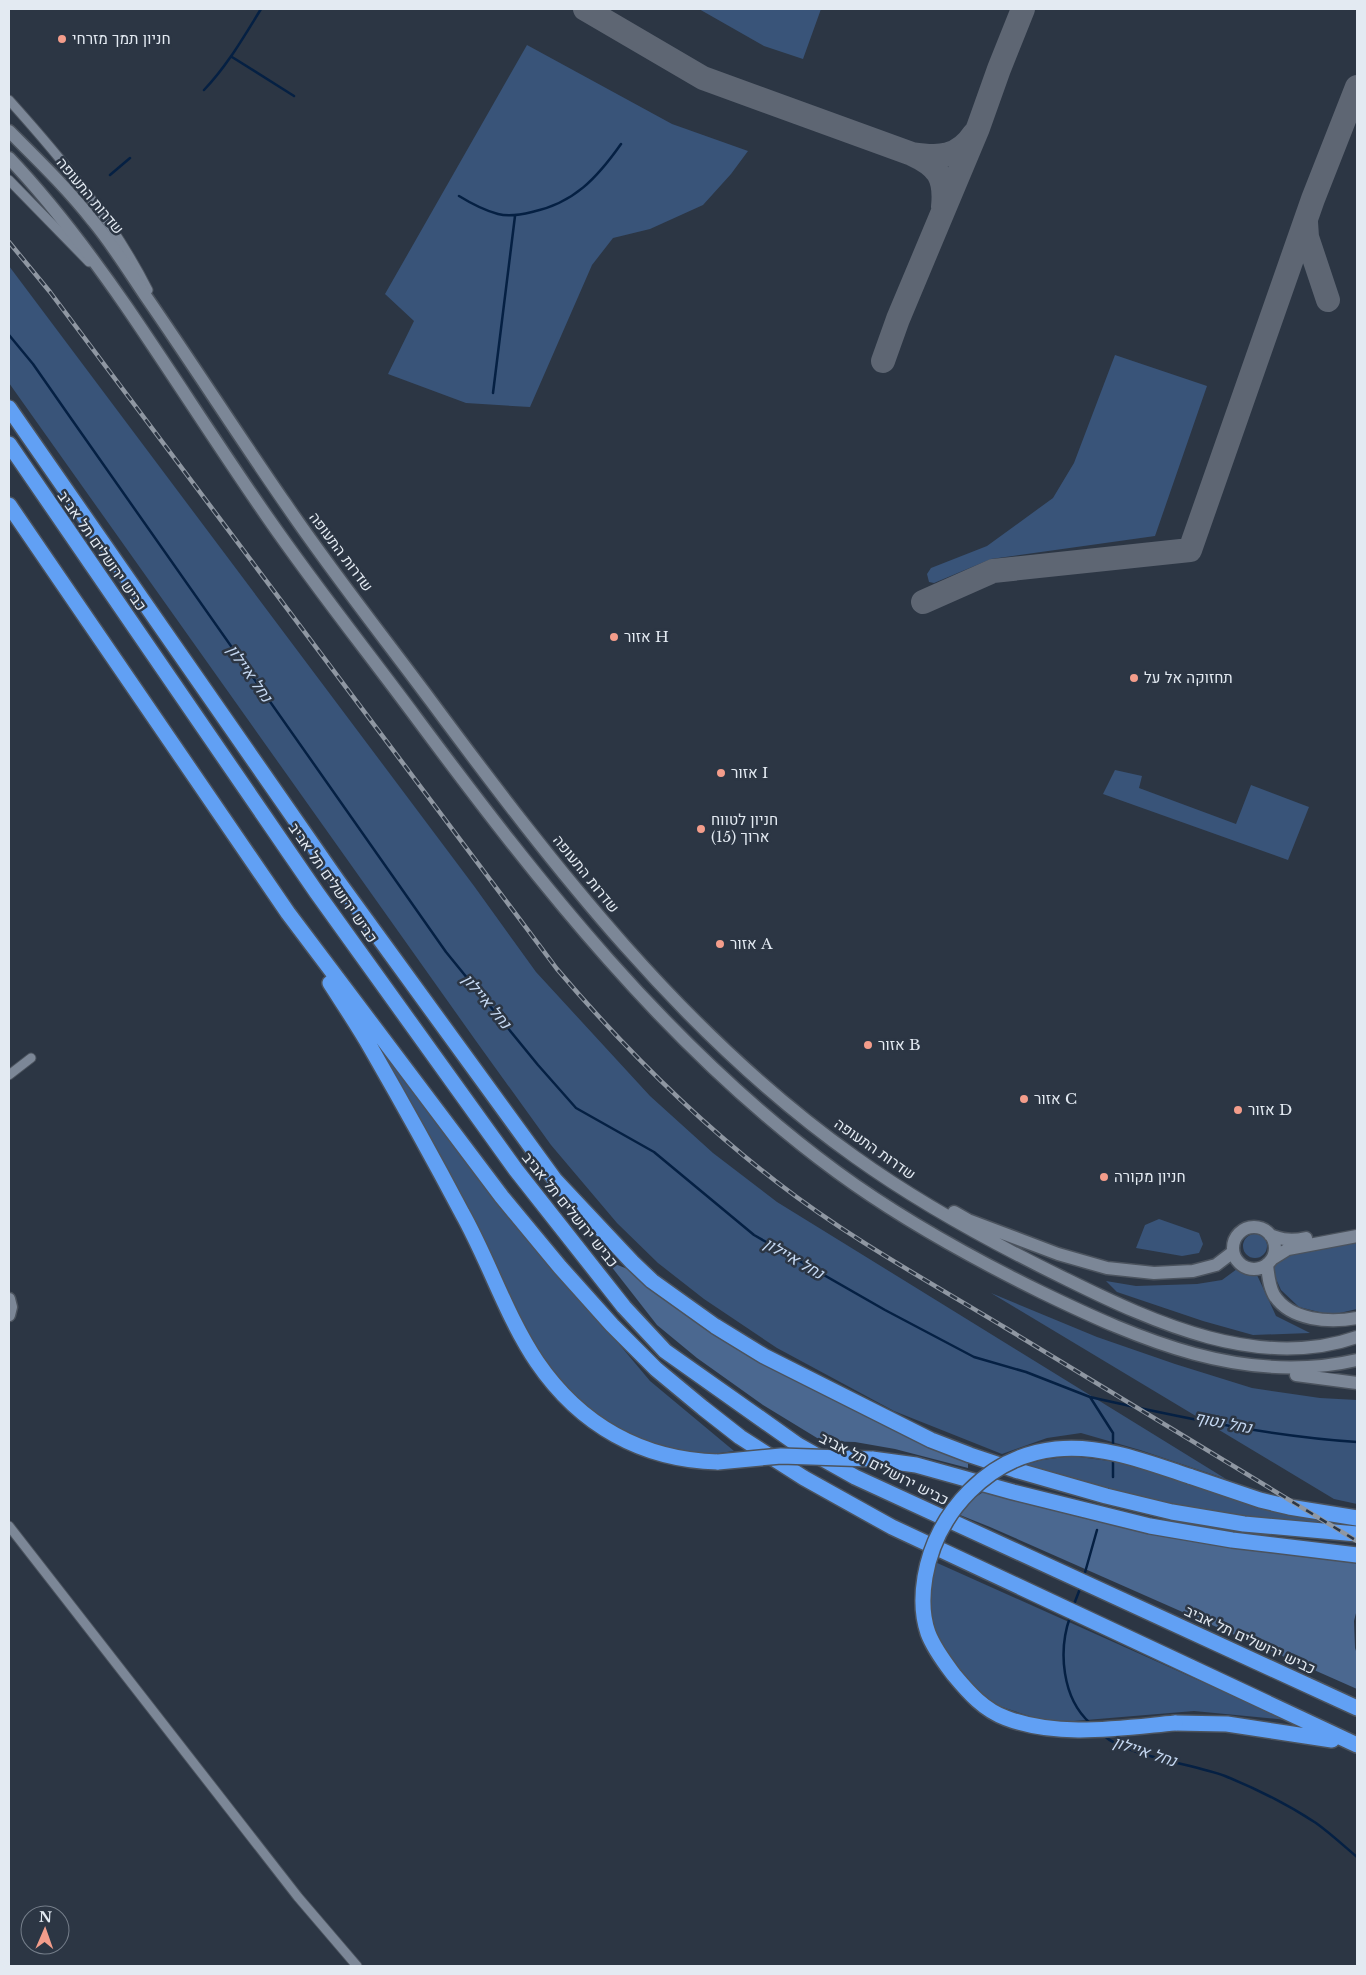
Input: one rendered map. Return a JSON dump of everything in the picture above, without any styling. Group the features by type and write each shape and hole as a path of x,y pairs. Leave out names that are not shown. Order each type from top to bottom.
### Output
{"highway":[{"path":"9,408 337,880 555,1180 632,1262 652,1280 715,1326 764,1356 931,1440 970,1455 1106,1496 1172,1512 1244,1524 1357,1534"},
{"name":"כביש ירושלים תל אביב","path":"12,450 317,893 516,1170 636,1319 665,1350 798,1445 855,1477 1357,1708"},
{"path":"9,505 288,913 502,1197 560,1267 612,1325 656,1369 740,1437 841,1500 892,1527 1357,1746"},
{"path":"288,913 410,1117 464,1215 500,1292 537,1362 573,1403 591,1419 619,1437 634,1445 666,1455 698,1461 718,1462 781,1456 872,1459 916,1465 1013,1492 1150,1526 1232,1540 1357,1555"},
{"path":"1357,1518 1289,1507 1260,1500 1119,1455 1072,1448 1040,1452 1014,1460 987,1476 968,1492 956,1506 932,1548 923,1590 928,1633 943,1660 962,1685 983,1707 1006,1718 1056,1730 1175,1723 1227,1724 1335,1740 1357,1746"}],"main road":[{"name":"שדרות התעופה","path":"9,131 92,219 288,508 482,769 604,922 667,993 763,1084 814,1126 875,1171 956,1223 1018,1256 1133,1311 1224,1342 1277,1348 1304,1348 1357,1337"},
{"path":"9,158 75,233 270,521 470,790 587,937 651,1008 706,1063 748,1101 838,1172 946,1242 1008,1276 1124,1332 1167,1347 1252,1369 1357,1383"},
{"path":"875,1171 968,1220 1058,1254 1107,1268 1154,1273 1193,1271 1216,1265 1233,1252"},
{"path":"1357,1228 1293,1240 1280,1239 1260,1228 1248,1228 1238,1235 1233,1252 1238,1262 1249,1268 1262,1268 1288,1249 1357,1236"},
{"path":"1270,1235 1275,1247 1268,1277 1275,1296 1283,1306 1295,1313 1311,1318 1329,1320 1357,1318"},
{"path":"9,1299 11,1307 9,1315"},
{"path":"1220,1361 1276,1368 1305,1369 1327,1367 1357,1360"}],"street":[{"path":"9,100 58,155 109,222 132,258 162,320"},
{"path":"9,180 111,285"},
{"path":"9,1075 31,1058"},
{"path":"9,1526 298,1897 357,1966"}],"shaded area":[{"path":"699,9 821,9 803,59 764,46"},
{"path":"527,45 672,124 748,151 731,174 703,205 650,229 613,238 592,265 530,407 466,403 388,374 414,321 385,294"},
{"path":"9,266 474,886 536,972 650,1096 713,1153 777,1202 1226,1479 1140,1450 1081,1433 1047,1438 1002,1454 894,1411 777,1348 704,1299 658,1263 617,1223 551,1145 9,383"},
{"path":"1115,355 1207,386 1155,536 991,559 934,583 929,582 927,574 931,568 987,546 1053,498 1074,463"},
{"path":"1115,770 1142,776 1139,788 1236,824 1251,785 1309,807 1288,860 1103,794"},
{"path":"358,1016 535,1244 650,1381 734,1451 699,1456 655,1448 608,1425 570,1393 542,1359"},
{"path":"1159,1219 1199,1233 1203,1244 1199,1253 1182,1256 1136,1248 1145,1225"},
{"path":"1255,1234 1260,1235 1266,1241 1266,1251 1260,1257 1255,1258 1250,1257 1244,1251 1243,1246 1244,1241 1250,1235"},
{"path":"1357,1241 1357,1309 1331,1315 1299,1307 1281,1290 1272,1270 1280,1258 1290,1252"},
{"path":"607,1261 633,1271 711,1332 760,1363 928,1447 968,1461 968,1468 895,1449 855,1442 822,1441 763,1405 697,1358 657,1325"},
{"path":"1237,1269 1247,1275 1257,1275 1276,1316 1310,1333 1253,1335 1203,1321 1117,1292 1106,1281 1136,1286 1197,1284 1222,1280"},
{"path":"991,1293 1097,1337 1252,1388 1320,1398 1357,1400 1357,1504 1334,1499"},
{"path":"1072,1456 1117,1462 1261,1504 1304,1512 1329,1528 1175,1509 1017,1467 1042,1460"},
{"path":"988,1489 1357,1560 1357,1609 1354,1621 1357,1654 1357,1689 960,1515 974,1498"},
{"path":"935,1562 1287,1720 1194,1711 1062,1722 1041,1720 996,1705 961,1676 940,1646 931,1614 931,1576"}],"waterway":[{"path":"204,90 227,61 261,9"},
{"path":"232,57 294,96"},
{"path":"459,196 482,209 502,215 519,215 547,208 583,187 603,168 621,144"},
{"path":"110,175 130,158"},
{"path":"493,393 515,216"},
{"name":"נחל איילון","path":"9,335 33,364 446,952 538,1065 576,1108 654,1152 754,1235 885,1310 974,1357 1026,1372 1090,1397 1113,1433 1113,1448"},
{"name":"נחל נטוף","path":"1090,1397 1257,1430 1357,1442"},
{"name":"נחל איילון","path":"1113,1459 1113,1477"},
{"name":"נחל איילון","path":"1084,1576 1097,1530"},
{"name":"נחל איילון","path":"1073,1607 1081,1586"},
{"name":"נחל איילון","path":"1070,1617 1064,1644 1065,1673 1073,1701 1090,1723"},
{"name":"נחל איילון","path":"1103,1735 1127,1749 1225,1776 1260,1792 1294,1809 1316,1823 1357,1857"}],"taxiway":[{"path":"585,9 703,78 912,154"},
{"path":"883,361 898,319 978,128 1023,9"},
{"path":"923,602 993,571 1190,550 1313,199 1357,87"},
{"path":"943,207 943,188 938,174 928,163 912,154 947,155 961,148 974,134"},
{"path":"1306,222 1307,237 1328,300"}],"railway":[{"path":"9,242 50,292 557,969 608,1027 662,1082 748,1159 833,1222 889,1258 1357,1541"}],"place":[{"name":"חניון תמך מזרחי","path":"62,39"},
{"name":"אזור H","path":"614,637"},
{"name":"תחזוקה אל על","path":"1134,678"},
{"name":"אזור I","path":"721,773"},
{"name":"חניון לטווח ארוך (15)","path":"701,829"},
{"name":"אזור A","path":"720,944"},
{"name":"אזור B","path":"868,1045"},
{"name":"אזור C","path":"1024,1099"},
{"name":"אזור D","path":"1238,1110"},
{"name":"חניון מקורה","path":"1104,1177"}]}
